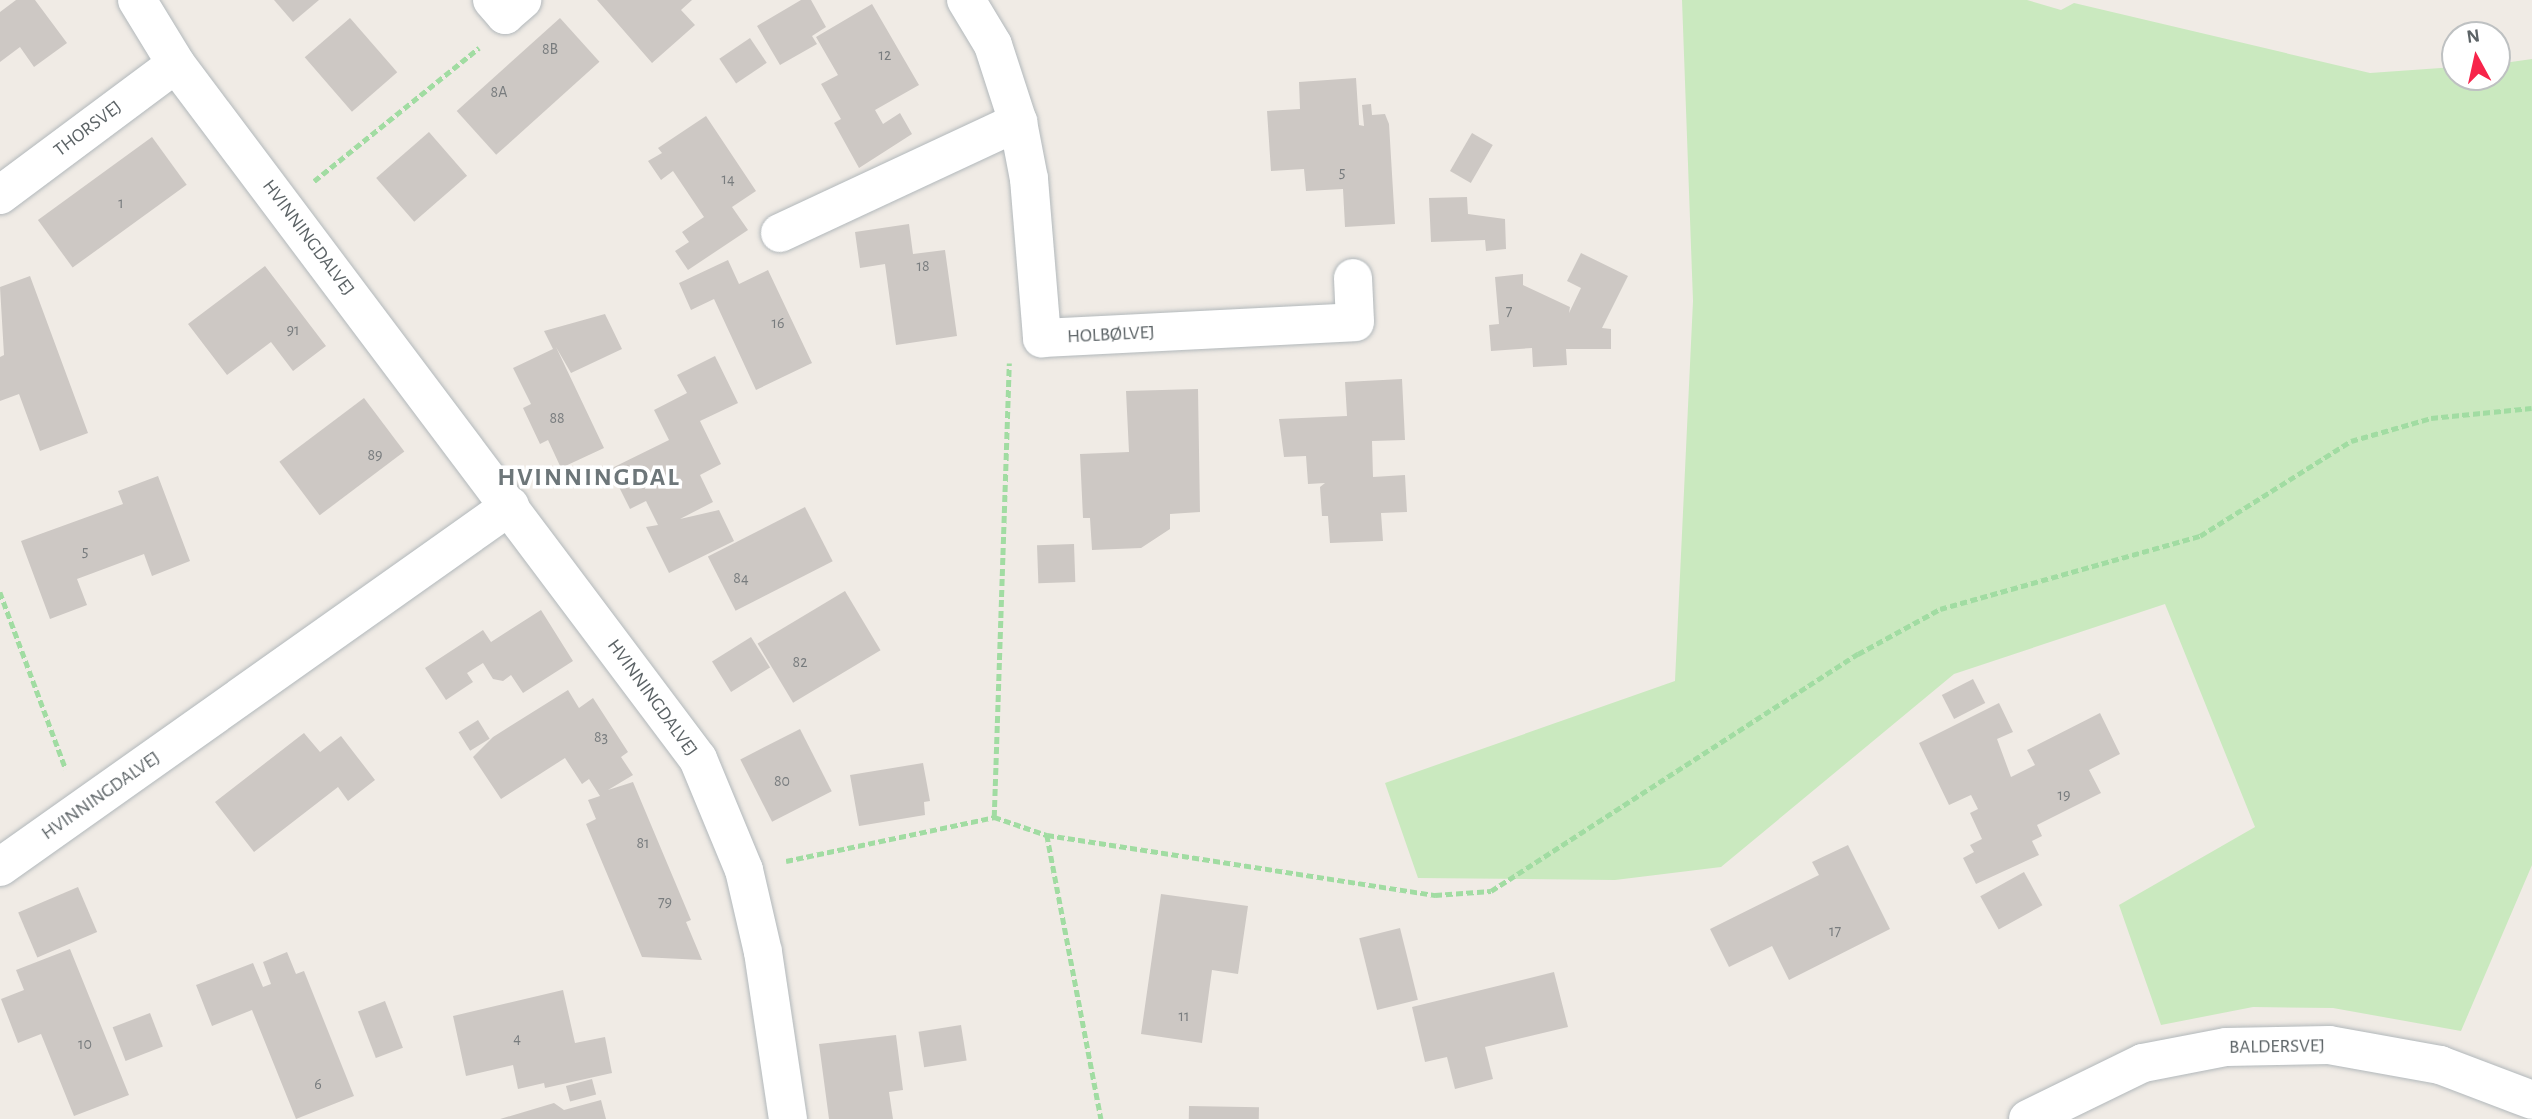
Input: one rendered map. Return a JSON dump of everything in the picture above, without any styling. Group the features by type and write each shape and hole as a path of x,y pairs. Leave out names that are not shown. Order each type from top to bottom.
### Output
{"street":[{"name":"HVINNINGDALVEJ","path":"137,0 176,64 698,759 744,870 763,952 788,1119"},
{"name":"HOLBØLVEJ","path":"966,0 993,45 1018,122 1029,179 1042,338 1355,322 1353,278"},
{"name":"THORSVEJ","path":"0,195 176,64"},
{"path":"780,233 1018,122"},
{"name":"HVINNINGDALVEJ","path":"0,867 510,506"},
{"name":"BALDERSVEJ","path":"2028,1119 2143,1063 2226,1047 2329,1045 2440,1065 2532,1100"}],"path":[{"path":"284,206 481,46 506,5"},
{"path":"994,817 1009,352 1042,338"},
{"path":"744,870 994,817 1047,835 1435,895 1491,891 1858,654 1940,609 2200,536 2351,441 2431,418 2532,408"},
{"path":"0,592 82,810"},
{"path":"1047,835 1101,1119"}],"green space":[{"path":"1682,0 2027,0 2061,10 2074,3 2370,73 2441,68 2441,91 2511,91 2511,62 2532,59 2532,865 2461,1031 2333,1008 2253,1007 2161,1025 2119,905 2255,827 2165,604 1954,674 1721,867 1615,880 1418,878 1385,783 1675,681 1693,301"}],"building":[{"path":"16,0 35,0 67,43 34,67 20,47 0,62 0,12"},
{"path":"274,0 319,0 293,22"},
{"path":"597,0 692,0 681,10 695,25 652,63"},
{"path":"801,0 811,0 826,27 812,36 817,44 780,65 757,26"},
{"path":"872,4 919,85 875,110 883,124 900,113 912,134 859,168 834,123 841,119 821,84 838,75 816,37"},
{"path":"350,18 397,72 352,112 305,57"},
{"path":"560,18 599,62 496,155 457,111"},
{"path":"750,38 767,63 736,84 719,59"},
{"path":"1356,78 1359,125 1364,126 1362,105 1371,104 1372,115 1385,114 1389,124 1395,224 1345,227 1343,189 1306,191 1304,169 1271,171 1267,111 1300,109 1299,82"},
{"path":"706,116 756,191 732,207 748,230 688,270 675,251 689,242 682,232 704,217 673,171 661,180 648,161 662,153 658,148"},
{"path":"429,132 467,176 414,222 376,178"},
{"path":"1472,133 1493,145 1471,183 1450,171"},
{"path":"152,137 187,185 73,268 38,220"},
{"path":"1467,197 1468,214 1505,219 1506,249 1486,251 1485,240 1431,242 1429,198"},
{"path":"909,224 913,254 945,250 957,336 896,345 885,264 860,268 855,232"},
{"path":"1581,253 1628,276 1602,328 1611,329 1611,349 1566,349 1567,365 1533,367 1532,348 1491,351 1489,325 1499,324 1495,277 1523,274 1523,285 1570,307 1569,313 1581,288 1567,281"},
{"path":"728,260 739,284 768,270 812,363 756,390 714,299 691,310 679,283"},
{"path":"265,266 326,346 293,371 271,342 227,375 188,324"},
{"path":"30,276 88,433 40,451 19,394 0,401 0,357 4,355 0,287"},
{"path":"605,314 622,349 571,373 556,347 604,448 561,468 548,440 540,444 523,408 531,404 513,368 553,349 544,331"},
{"path":"715,356 738,403 700,421 721,464 700,475 713,502 680,519 719,510 734,541 669,573 646,527 658,525 646,501 630,509 610,469 669,440 654,410 687,393 677,375"},
{"path":"1402,379 1405,440 1372,441 1373,477 1405,475 1407,512 1381,513 1383,541 1330,543 1328,516 1322,516 1320,487 1325,483 1308,484 1306,456 1284,457 1279,419 1347,416 1345,382"},
{"path":"1198,389 1200,512 1170,514 1170,529 1141,548 1092,550 1090,518 1083,518 1080,454 1129,452 1126,391"},
{"path":"364,398 404,452 320,515 279,462"},
{"path":"158,476 190,561 152,576 144,554 77,579 87,605 50,619 21,541 123,504 118,491"},
{"path":"805,507 833,561 736,611 708,556"},
{"path":"1074,544 1075,582 1038,583 1037,545"},
{"path":"845,591 881,650 793,703 758,644"},
{"path":"541,610 573,661 523,693 511,675 503,681 493,679 483,663 467,673 473,682 446,700 425,668 483,630 491,642"},
{"path":"751,637 770,668 731,692 712,661"},
{"path":"1973,679 1985,703 1954,719 1942,695"},
{"path":"568,690 579,708 593,698 628,752 621,757 633,775 608,790 633,782 691,920 686,922 702,960 642,957 586,824 596,819 588,800 600,796 589,779 582,784 565,758 501,799 473,757 493,737"},
{"path":"1999,703 2013,732 1997,739 2011,777 2035,765 2027,750 2100,713 2120,754 2089,770 2101,793 2037,825 2042,836 2032,841 2039,855 1976,884 1963,858 1974,852 1970,845 1982,839 1970,813 1978,809 1971,795 1949,805 1919,743"},
{"path":"478,720 490,739 470,751 458,732"},
{"path":"800,729 832,791 772,822 740,759"},
{"path":"304,733 320,752 341,736 375,780 348,801 338,787 254,852 215,802"},
{"path":"923,763 930,801 924,802 925,815 859,826 850,775"},
{"path":"1848,845 1890,929 1789,980 1772,946 1729,967 1710,929 1819,875 1812,862"},
{"path":"2024,872 2042,905 1999,929 1980,896"},
{"path":"78,887 97,932 37,958 18,912"},
{"path":"1161,894 1248,906 1238,974 1212,970 1202,1043 1141,1034"},
{"path":"1400,928 1418,1000 1377,1010 1359,938"},
{"path":"70,949 129,1095 74,1116 41,1034 18,1043 1,999 24,990 16,970"},
{"path":"287,952 296,974 304,971 354,1096 296,1119 252,1010 212,1026 196,985 253,963 263,987 271,984 263,962"},
{"path":"1554,972 1568,1027 1485,1047 1493,1079 1455,1089 1447,1057 1425,1062 1412,1007"},
{"path":"563,990 575,1043 605,1037 612,1073 545,1088 544,1083 518,1089 513,1065 466,1076 453,1016"},
{"path":"385,1001 403,1048 376,1058 358,1011"},
{"path":"150,1013 163,1047 126,1061 113,1027"},
{"path":"961,1025 967,1061 924,1067 919,1032"},
{"path":"896,1035 903,1090 889,1092 893,1119 829,1119 819,1044"},
{"path":"592,1079 596,1094 570,1101 566,1086"},
{"path":"601,1100 606,1119 500,1119 554,1103 564,1110"},
{"path":"1189,1106 1259,1107 1259,1119 1189,1119"}],"district":[{"name":"HVINNINGDAL","path":"589,478"}]}
